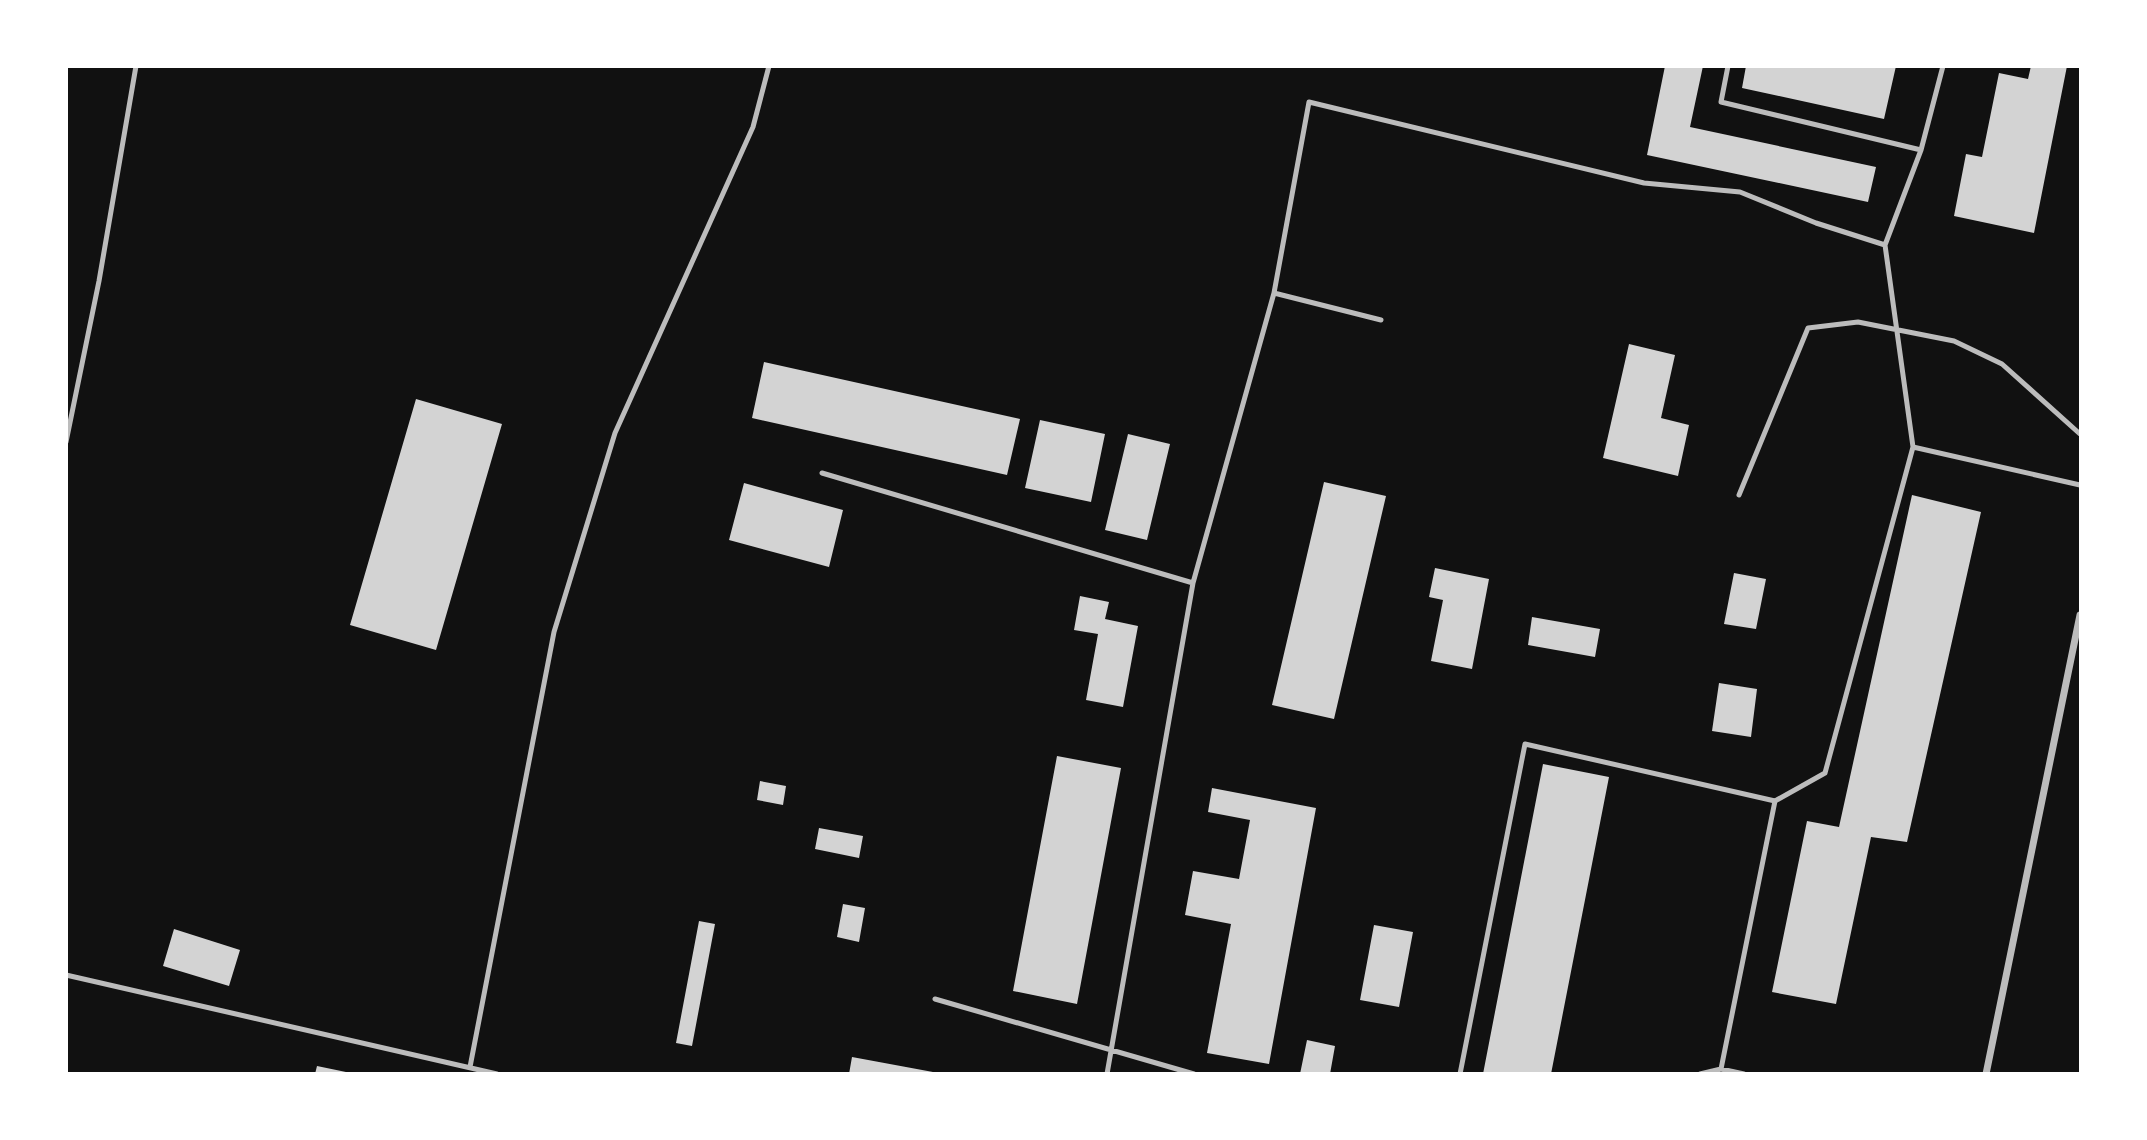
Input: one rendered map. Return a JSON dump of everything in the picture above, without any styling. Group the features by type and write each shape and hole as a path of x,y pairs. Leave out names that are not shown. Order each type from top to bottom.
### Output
{"street":[{"path":"1986,1073 2081,615"}],"lane":[{"path":"66,442 99,281 136,66"},
{"path":"470,1067 554,632 615,433 753,127 769,66"},
{"path":"1728,66 1721,102 1921,150"},
{"path":"1460,1073 1525,744 1775,801 1825,774 1913,447 1885,245 1921,150 1943,66"},
{"path":"1107,1073 1193,583 1274,293 1309,102 1644,183 1740,192 1816,223 1885,245"},
{"path":"1274,293 1381,320"},
{"path":"1739,495 1808,328 1858,322 1954,341 2002,364 2081,434"},
{"path":"1913,447 2081,485"},
{"path":"822,473 1193,583"},
{"path":"1721,1069 1775,801"},
{"path":"66,975 497,1073"},
{"path":"935,999 1194,1073"},
{"path":"1700,1073 1721,1069 1744,1073"}],"building":[{"path":"1665,66 1703,66 1690,127 1876,167 1868,202 1647,155"},
{"path":"1746,66 1896,66 1884,119 1742,88"},
{"path":"2031,66 2067,66 2034,233 1954,216 1966,154 1982,157 1999,73 2028,79"},
{"path":"1629,344 1675,355 1661,418 1689,425 1678,476 1603,458"},
{"path":"764,362 1020,419 1007,475 752,418"},
{"path":"416,399 502,424 436,650 350,625"},
{"path":"1040,420 1105,434 1091,502 1025,488"},
{"path":"1128,434 1170,444 1147,540 1105,530"},
{"path":"1324,482 1386,496 1334,719 1272,705"},
{"path":"744,483 843,510 829,567 729,540"},
{"path":"1912,495 1981,512 1907,842 1871,837 1836,1004 1772,992 1807,821 1839,827"},
{"path":"1435,568 1489,579 1472,669 1431,661 1443,600 1429,597"},
{"path":"1734,573 1766,579 1756,629 1724,624"},
{"path":"1080,596 1109,602 1105,619 1138,626 1123,707 1086,700 1098,634 1074,630"},
{"path":"1532,617 1600,629 1595,657 1528,645"},
{"path":"1719,683 1757,689 1751,737 1712,731"},
{"path":"1057,756 1121,768 1077,1004 1013,991"},
{"path":"1543,764 1609,777 1551,1074 1483,1074"},
{"path":"760,781 786,786 783,805 757,800"},
{"path":"1212,788 1316,808 1269,1064 1207,1053 1231,924 1185,915 1193,871 1239,879 1250,820 1208,812"},
{"path":"819,828 863,836 859,858 815,849"},
{"path":"843,904 865,908 859,942 837,937"},
{"path":"699,921 715,924 692,1046 676,1043"},
{"path":"1374,925 1413,932 1399,1007 1360,1000"},
{"path":"174,929 240,950 229,986 163,966"},
{"path":"1307,1040 1335,1046 1330,1074 1300,1074"},
{"path":"852,1057 933,1072 933,1074 849,1074"},
{"path":"317,1066 346,1072 346,1074 315,1074"}]}
